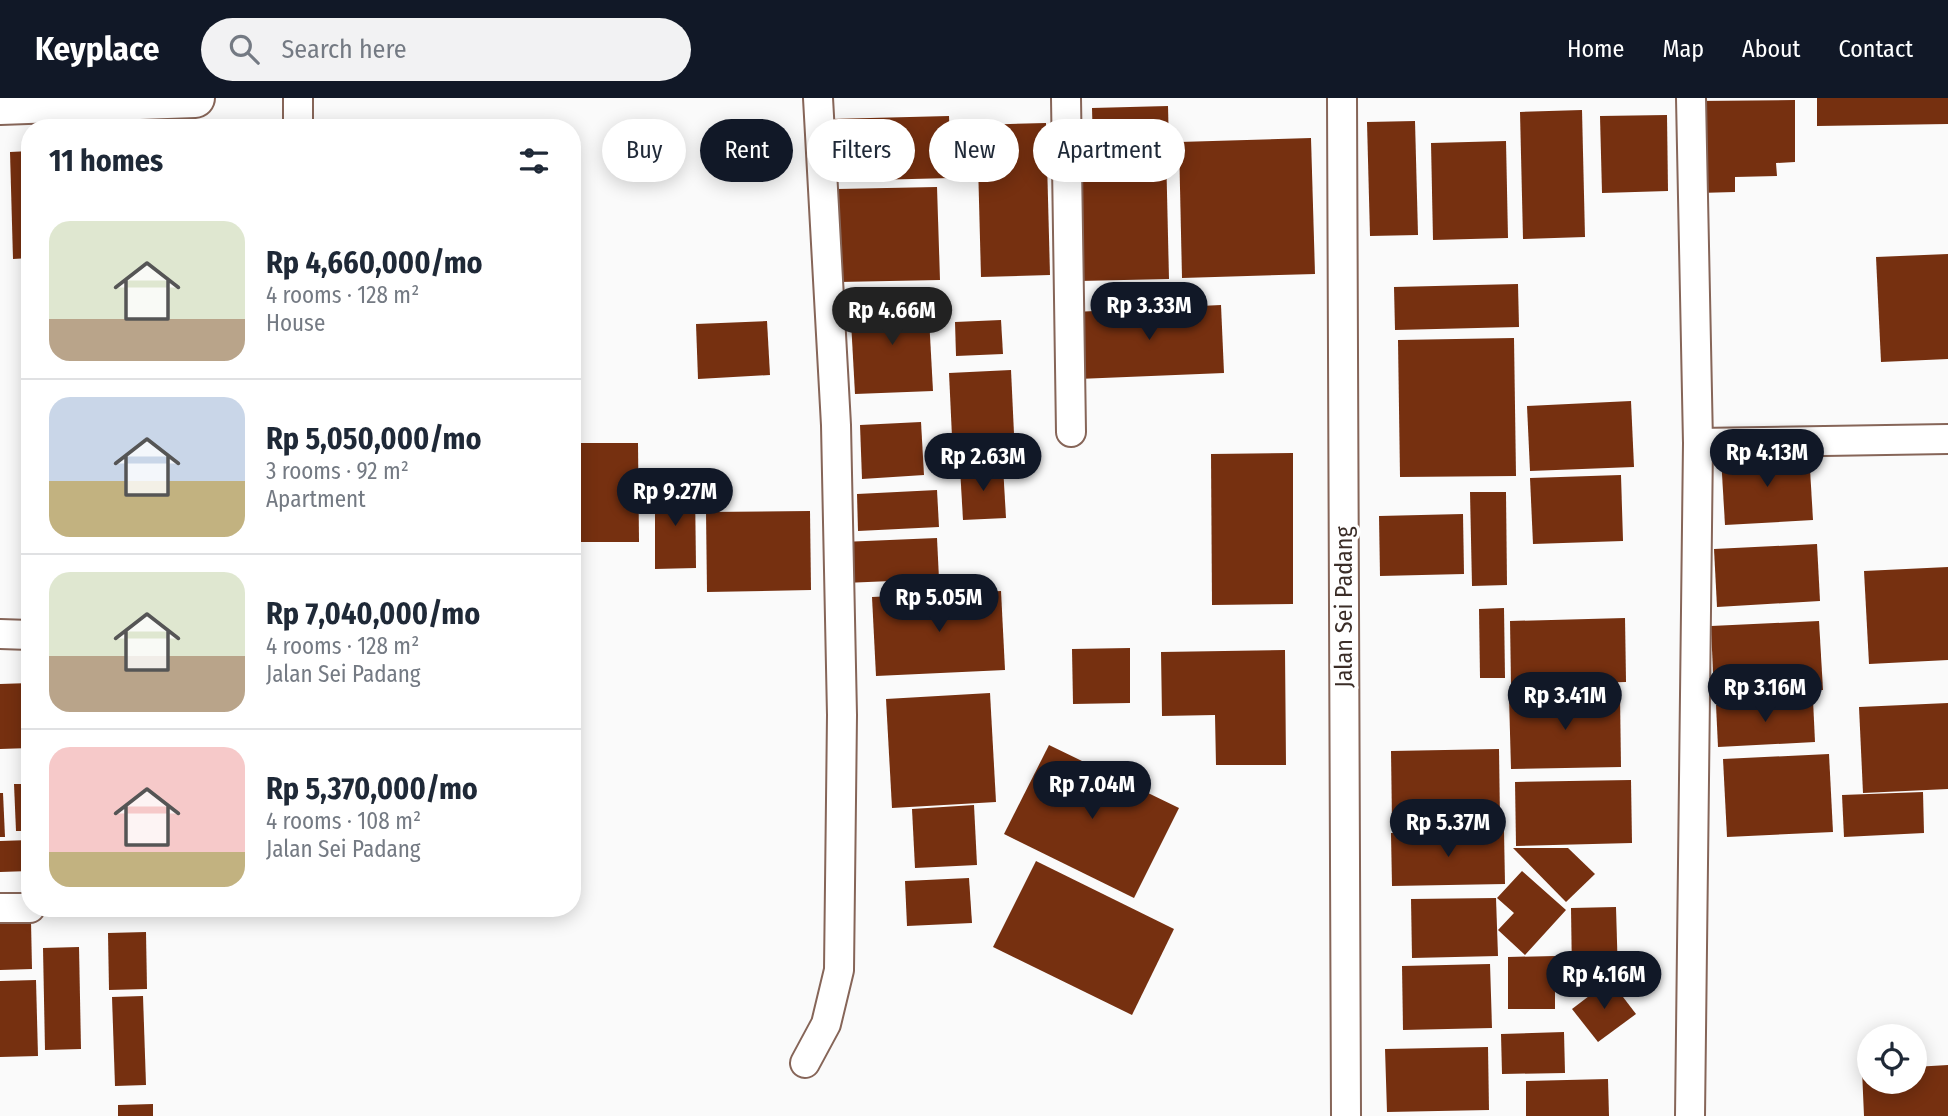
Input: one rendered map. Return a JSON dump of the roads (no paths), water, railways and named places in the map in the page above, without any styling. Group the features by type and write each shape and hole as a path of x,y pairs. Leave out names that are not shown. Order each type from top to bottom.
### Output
{"main road":[{"path":"0,105 195,98"}],"street":[{"path":"298,98 298,119"},
{"path":"805,1063 826,1024 839,970 842,715 836,425 818,98"},
{"path":"1066,98 1071,432"},
{"name":"Jalan Sei Padang","path":"1342,98 1346,1116"},
{"path":"1690,1116 1698,443 1691,98"},
{"path":"1698,443 1948,439"},
{"path":"0,634 21,635"},
{"path":"0,908 21,908"}]}
